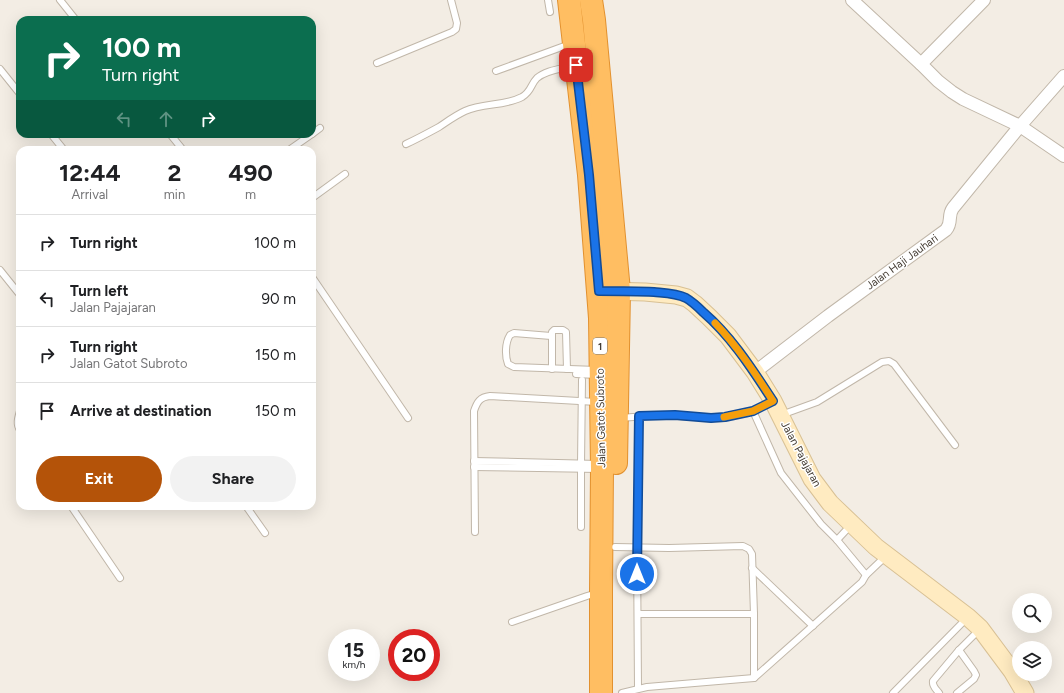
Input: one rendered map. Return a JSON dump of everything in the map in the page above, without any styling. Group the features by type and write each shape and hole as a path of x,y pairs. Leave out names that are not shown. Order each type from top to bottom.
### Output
{"highway":[{"name":"Jalan Gatot Subroto","path":"569,0 589,175 630,417 615,547 615,693"},
{"name":"Jalan Gatot Subroto","path":"591,0 594,20 609,291 600,318 591,402 591,466 601,592 601,693"}],"main road":[{"name":"Jalan Pajajaran","path":"609,291 667,293 676,295 686,298 709,317 728,336 755,372 773,401 812,479 830,503 876,547 974,622 1012,671 1025,693"}],"street":[{"path":"852,0 938,81 952,92 963,99 1020,126 1064,156"},
{"path":"921,64 984,0"},
{"name":"Jalan Haji Jauhari","path":"755,372 828,316 946,230 950,223 950,213 952,208 1020,126 1064,76"}],"lane":[{"path":"60,0 73,16"},
{"path":"377,64 456,29 457,23 451,0"},
{"path":"548,0 550,12"},
{"path":"496,71 574,43"},
{"path":"406,144 466,110 506,103 522,97 529,92 537,78 544,74 576,65"},
{"path":"0,69 16,89"},
{"path":"316,131 320,128"},
{"path":"173,138 180,146"},
{"path":"295,146 306,138"},
{"path":"316,195 345,174"},
{"path":"0,270 16,290"},
{"path":"316,284 408,418"},
{"path":"552,369 552,332 554,330 563,330 566,332 567,369"},
{"path":"552,336 514,333 510,335 507,340 506,359 508,364 514,367 567,369 594,375"},
{"path":"780,416 816,402 882,362 889,362 894,364 956,445"},
{"path":"576,374 594,375"},
{"path":"475,532 474,411 479,399 485,396 497,396 591,402"},
{"path":"638,688 637,548 630,417 675,415 711,418 725,417 753,411 773,401"},
{"path":"753,411 781,473 821,524 837,540 866,575"},
{"path":"474,464 591,466 581,527"},
{"path":"75,510 120,578"},
{"path":"249,510 265,533"},
{"path":"837,540 852,524"},
{"path":"615,547 669,548 743,546 749,549 752,554 754,678"},
{"path":"622,693 638,688 754,678 862,582 866,575 888,555"},
{"path":"752,568 813,626"},
{"path":"512,622 601,592"},
{"path":"638,614 754,614"},
{"path":"939,693 934,687 933,681 959,650 974,622"},
{"path":"893,693 974,622"},
{"path":"957,693 974,679 976,675 959,650"}],"slow traffic":[{"path":"715,323 728,336 755,372 773,401 753,411 724,417"}],"route":[{"path":"576,65 589,175 599,291 667,293 686,298 695,304 728,336 755,372 773,401 753,411 725,417 711,418 675,415 639,416 637,574"}]}
